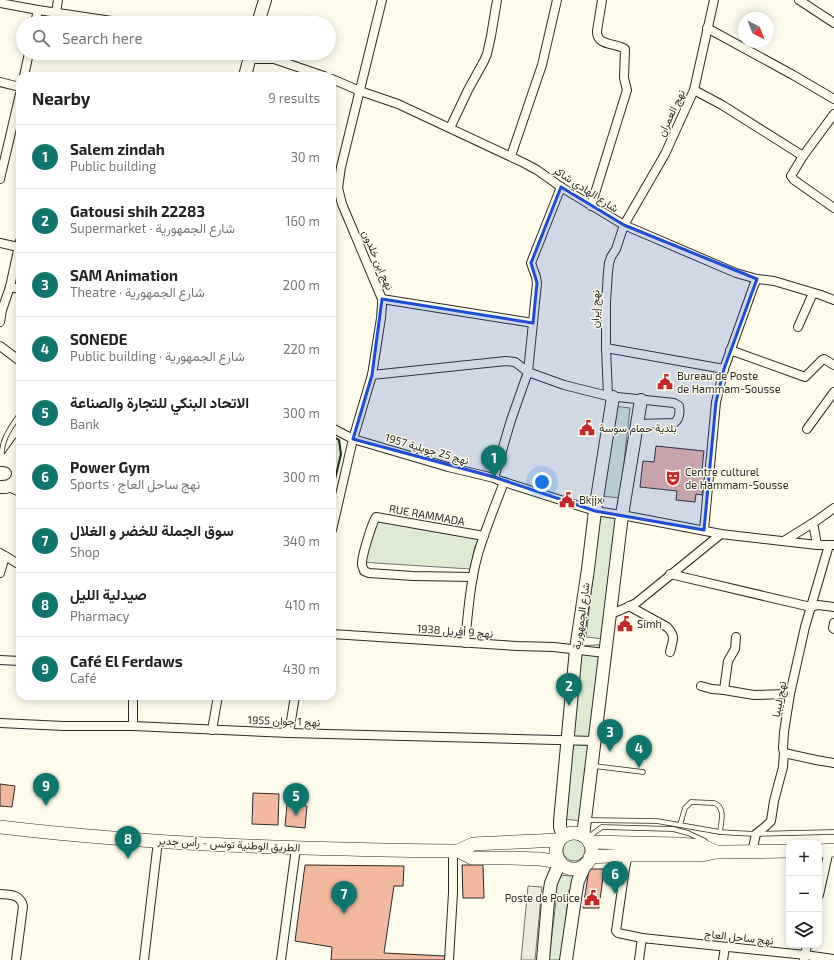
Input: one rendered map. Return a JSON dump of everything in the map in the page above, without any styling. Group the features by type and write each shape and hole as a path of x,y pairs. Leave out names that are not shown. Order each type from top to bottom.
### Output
{"main road":[{"name":"الطريق الوطنية تونس - رأس جدير","path":"0,827 39,832 158,841 296,848 456,851 472,858 540,859 560,862"},
{"path":"578,833 587,839 592,852 588,860 581,867 570,868 564,866 560,862 556,851 557,845 561,838 568,834 578,833"},
{"name":"الطريق الوطنية تونس - رأس جدير","path":"456,851 473,844 561,838"},
{"path":"587,839 703,846 721,852"},
{"path":"588,860 628,855 702,855 721,852 786,851"}],"street":[{"path":"56,12 58,0"},
{"path":"260,16 265,0"},
{"name":"نهج ابن خلدون","path":"336,513 353,439 372,375 381,318 382,299 342,204 338,188 341,167 382,0"},
{"path":"450,128 487,54 497,0"},
{"path":"511,156 542,65 557,0"},
{"path":"591,206 627,90 624,78 625,49 619,46 604,43 597,36 602,0"},
{"name":"نهج العمران","path":"624,225 665,154 694,90 714,0"},
{"path":"799,0 834,23"},
{"path":"0,3 81,16"},
{"path":"37,16 38,10"},
{"path":"707,28 834,99"},
{"path":"25,72 27,60"},
{"path":"246,72 247,60"},
{"path":"277,60 312,72"},
{"name":"شارع الهادي شاكر","path":"336,81 398,104 511,156 537,170 591,206 624,225 736,273 757,279 774,281 834,300"},
{"path":"0,82 16,86"},
{"path":"694,90 722,105 803,156"},
{"path":"0,179 4,145 16,107"},
{"path":"834,114 803,156 791,176 794,180 834,208"},
{"path":"494,478 511,420 528,372 537,283 531,263 561,187"},
{"name":"نهج إيران","path":"610,396 606,348 606,302 608,272 611,257 616,249 624,225"},
{"path":"0,243 16,244"},
{"path":"0,322 1,310 10,287 16,258"},
{"path":"704,530 716,402 730,350 757,279"},
{"path":"10,287 16,288"},
{"path":"798,327 813,293"},
{"path":"382,299 533,323"},
{"path":"0,346 16,358"},
{"path":"606,348 724,369"},
{"path":"730,350 805,377 824,359 834,365"},
{"path":"372,375 506,361 515,362 528,372 564,385 610,396 677,404 679,407 677,421 674,423 637,424"},
{"path":"807,429 834,392"},
{"name":"شارع الجمهورية","path":"561,838 560,821 576,649 610,396"},
{"path":"587,839 585,820 622,515 641,400"},
{"name":"نهج 25 جويلية 1957","path":"336,430 353,439 448,467 494,478 595,511 721,534 784,540 817,545 831,545"},
{"path":"2,459 16,447"},
{"path":"2,459 13,462 16,466"},
{"path":"7,490 16,481"},
{"path":"465,643 477,556 504,482"},
{"path":"784,540 812,524 834,508"},
{"name":"RUE RAMMADA","path":"473,577 413,576 369,573 364,571 362,566 368,539 376,517 484,536"},
{"path":"812,524 817,545"},
{"path":"610,614 643,598 670,574 721,534"},
{"name":"نهج ليبيا","path":"756,834 771,820 774,801 783,767 784,732 790,694 805,627 831,545"},
{"path":"0,573 3,554 16,562"},
{"path":"670,574 811,607 818,605 834,607"},
{"path":"629,606 667,627 672,632 674,637 670,652"},
{"path":"834,623 834,629"},
{"name":"نهج 9 أفريل 1938","path":"336,634 554,647 606,653"},
{"path":"724,690 728,661 735,650 736,637"},
{"path":"0,660 16,661"},
{"path":"701,686 754,695 790,694"},
{"path":"133,700 133,726"},
{"path":"212,730 217,700"},
{"path":"289,732 295,700"},
{"name":"نهج 1 جوان 1955","path":"0,723 595,741"},
{"path":"784,753 816,760 834,762"},
{"path":"752,852 756,834"},
{"path":"144,960 158,841"},
{"path":"281,960 296,848"},
{"path":"822,878 827,850"},
{"path":"449,960 456,851"},
{"name":"نهج ساحل العاج","path":"628,855 616,931 618,933 642,938 804,957 834,959"},
{"path":"566,960 578,881 588,860"},
{"path":"542,960 551,883 560,862"},
{"path":"0,894 16,896 22,902 23,906 16,960"},
{"path":"639,960 642,938"},
{"path":"723,960 725,947"}],"lane":[{"path":"2,459 0,451 2,442 16,420"},
{"path":"592,765 643,772"},
{"path":"680,825 685,808 691,802 714,803 718,804 722,814 720,832"},
{"path":"585,820 657,821 720,832 756,834 834,832"}],"highlighted area":[{"path":"561,187 624,225 757,279 724,369 716,402 704,530 595,511 494,477 353,439 372,375 382,299 533,323 537,283 531,263"}],"green space":[{"path":"612,406 630,408 620,498 601,496"},
{"path":"336,438 339,440 341,454 336,475"},
{"path":"600,515 618,518 604,639 586,637"},
{"path":"371,519 481,539 475,546 470,569 360,562"},
{"path":"611,644 599,739 572,736 578,646"},
{"path":"571,744 590,746 582,821 563,819"},
{"path":"574,839 582,842 585,850 582,858 574,861 566,858 563,850 566,842"},
{"path":"555,875 574,876 572,888 569,890 561,960 549,960 557,893 553,887"}],"shaded area":[{"path":"528,886 542,887 535,960 521,960"}],"building":[{"name":"Centre culturel de Hammam-Sousse","path":"656,446 704,451 702,469 706,470 704,488 702,495 696,494 695,502 676,500 677,491 640,487 643,461 654,462"},
{"path":"0,784 15,786 12,807 0,806"},
{"path":"253,793 279,794 278,825 252,824"},
{"path":"287,804 307,806 305,828 285,826"},
{"path":"305,865 404,866 403,886 394,886 384,953 445,956 445,960 331,960 332,947 295,941"},
{"path":"462,865 483,865 484,898 463,898"},
{"name":"Poste de Police","path":"589,869 604,869 599,908 583,908"}],"wall":[{"path":"336,438 339,440 341,454 336,475"}],"place":[{"name":"Bureau de Poste de Hammam-Sousse","path":"665,382"},
{"name":"بلدية حمام سوسة","path":"587,428"},
{"name":"Salem zindah","path":"494,478"},
{"name":"Centre culturel de Hammam-Sousse","path":"673,478"},
{"name":"Bkjjx","path":"567,500"},
{"name":"Simh","path":"625,624"},
{"name":"Gatousi shih 22283","path":"569,706"},
{"name":"SAM Animation","path":"610,752"},
{"name":"SONEDE","path":"639,768"},
{"name":"Café El Ferdaws","path":"46,806"},
{"name":"الاتحاد البنكي للتجارة والصناعة","path":"296,816"},
{"name":"صيدلية الليل","path":"128,859"},
{"name":"Power Gym","path":"615,894"},
{"name":"Poste de Police","path":"592,898"},
{"name":"سوق الجملة للخضر و الغلال","path":"344,914"}]}
